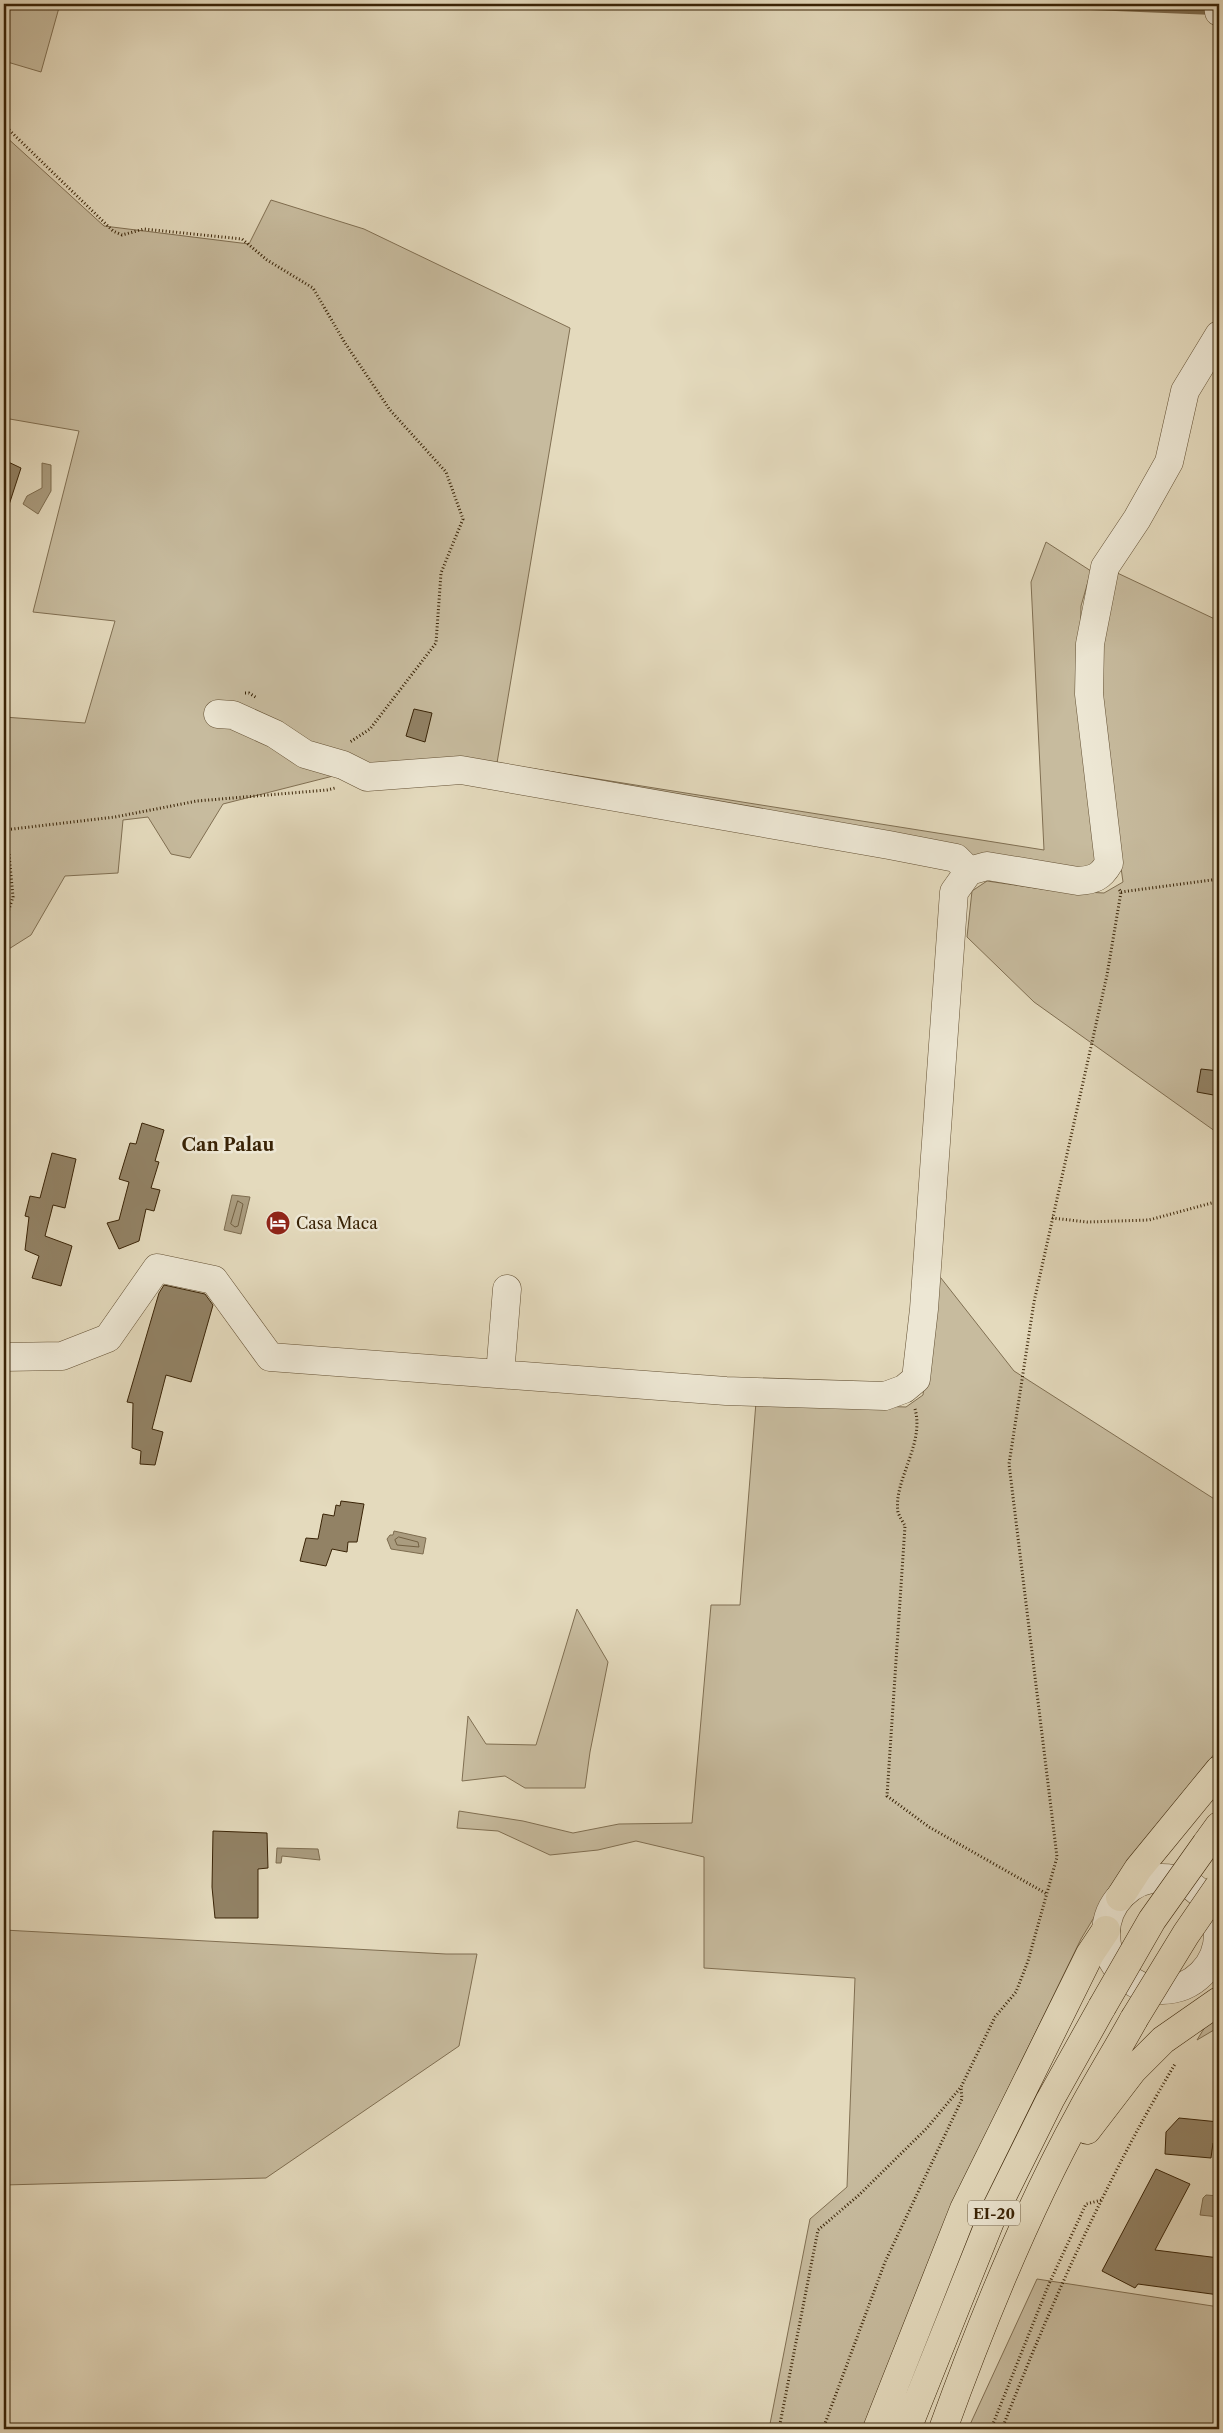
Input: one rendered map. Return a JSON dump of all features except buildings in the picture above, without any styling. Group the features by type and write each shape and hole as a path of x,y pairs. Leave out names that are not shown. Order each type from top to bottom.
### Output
{"highway":[{"path":"1120,1897 1138,1868 1219,1770"},
{"name":"EI-20","path":"907,2429 991,2219 1050,2100 1152,1920 1213,1835"},
{"name":"EI-20","path":"943,2429 1008,2264 1080,2112 1186,1934 1217,1903"},
{"path":"877,2429 964,2209 1090,1954 1106,1930"},
{"path":"1043,2189 1133,2070 1163,2040 1219,2002"}],"street":[{"path":"1218,4 1219,12"},
{"path":"4,1357 62,1356 108,1338 157,1268 214,1280 270,1357 736,1391 885,1396 904,1389 916,1379 924,1309 954,892 970,870 987,866 1078,881 1112,882 1110,853 1100,797 1089,694 1090,644 1105,567 1137,519 1168,462 1186,391 1219,335"},
{"path":"218,714 233,715 275,734 305,754 343,765 366,777 460,770 899,846 956,858 970,870"},
{"path":"500,1374 507,1290"},
{"path":"1152,1879 1170,1879 1187,1884 1217,1903 1218,1935 1211,1972 1186,1985 1165,1991 1137,1985 1119,1971 1108,1950 1106,1930 1111,1912 1120,1897 1135,1886 1152,1879"}],"path":[{"path":"4,124 113,231 122,235 144,229 242,239 267,260 313,288 345,343 390,410 446,472 463,519 441,573 436,642 370,730 348,744"},
{"path":"218,714 239,694 249,693 263,702"},
{"path":"4,830 115,817 197,801 327,790 366,777"},
{"path":"4,846 9,854 13,897 4,924"},
{"path":"779,2429 818,2230 859,2195 927,2128 961,2087 995,2017 1016,1992 1028,1961 1057,1858 1055,1824 1009,1464 1034,1302 1107,975 1112,882 1219,879"},
{"path":"1052,1218 1087,1222 1149,1220 1219,1201"},
{"path":"904,1389 912,1399 917,1416 913,1453 900,1492 898,1512 905,1526 894,1658 894,1706 888,1796 929,1827 1047,1894"},
{"path":"1002,2429 1044,2322 1060,2288 1102,2200 1178,2058"},
{"path":"823,2429 885,2262 962,2099 961,2087"},
{"path":"991,2429 1049,2284 1086,2204 1102,2200"}],"shaded area":[{"path":"4,4 60,4 41,72 4,61"},
{"path":"4,135 104,226 249,244 271,200 364,229 570,328 497,763 1044,850 1031,582 1046,542 1091,571 1081,606 1079,705 1097,863 1083,872 1044,869 494,771 341,774 223,804 190,858 171,854 148,817 123,820 118,873 65,876 31,935 4,952 4,717 85,723 115,621 33,612 79,431 4,418"},
{"path":"1111,570 1219,621 1219,1134 1034,1002 967,937 972,891 987,881 1049,890 1104,893 1123,882 1097,697"},
{"path":"937,1273 1014,1371 1219,1502 1219,1748 1125,1866 1081,1939 967,2173 867,2429 769,2429 810,2219 847,2187 855,1978 704,1968 704,1857 636,1841 598,1850 550,1855 498,1831 457,1828 459,1811 523,1821 573,1833 619,1824 692,1823 711,1605 740,1605 756,1402 906,1407 923,1395"},
{"path":"577,1609 608,1662 590,1752 585,1788 525,1788 505,1776 462,1781 468,1716 486,1744 536,1745"},
{"path":"4,1930 446,1954 477,1954 459,2046 266,2178 4,2185"},
{"path":"1219,2004 1219,2027 1197,2040"},
{"path":"1037,2279 1219,2307 1219,2429 968,2429"}],"water":[{"path":"42,463 51,465 51,491 38,514 23,504 27,496 42,488"},
{"path":"232,1195 250,1197 241,1234 224,1230"},
{"path":"394,1531 426,1538 423,1554 391,1549 387,1539 390,1535 393,1535"},
{"path":"277,1848 318,1849 320,1860 282,1856 281,1863 276,1863"},
{"path":"1206,2195 1219,2196 1219,2217 1200,2215 1203,2198"}],"waterway":[{"path":"882,4 919,6 967,4"},
{"path":"1017,4 1214,12"}],"place":[{"name":"Casa Maca","path":"278,1223"}],"district":[{"name":"Can Palau","path":"228,1145"}]}
